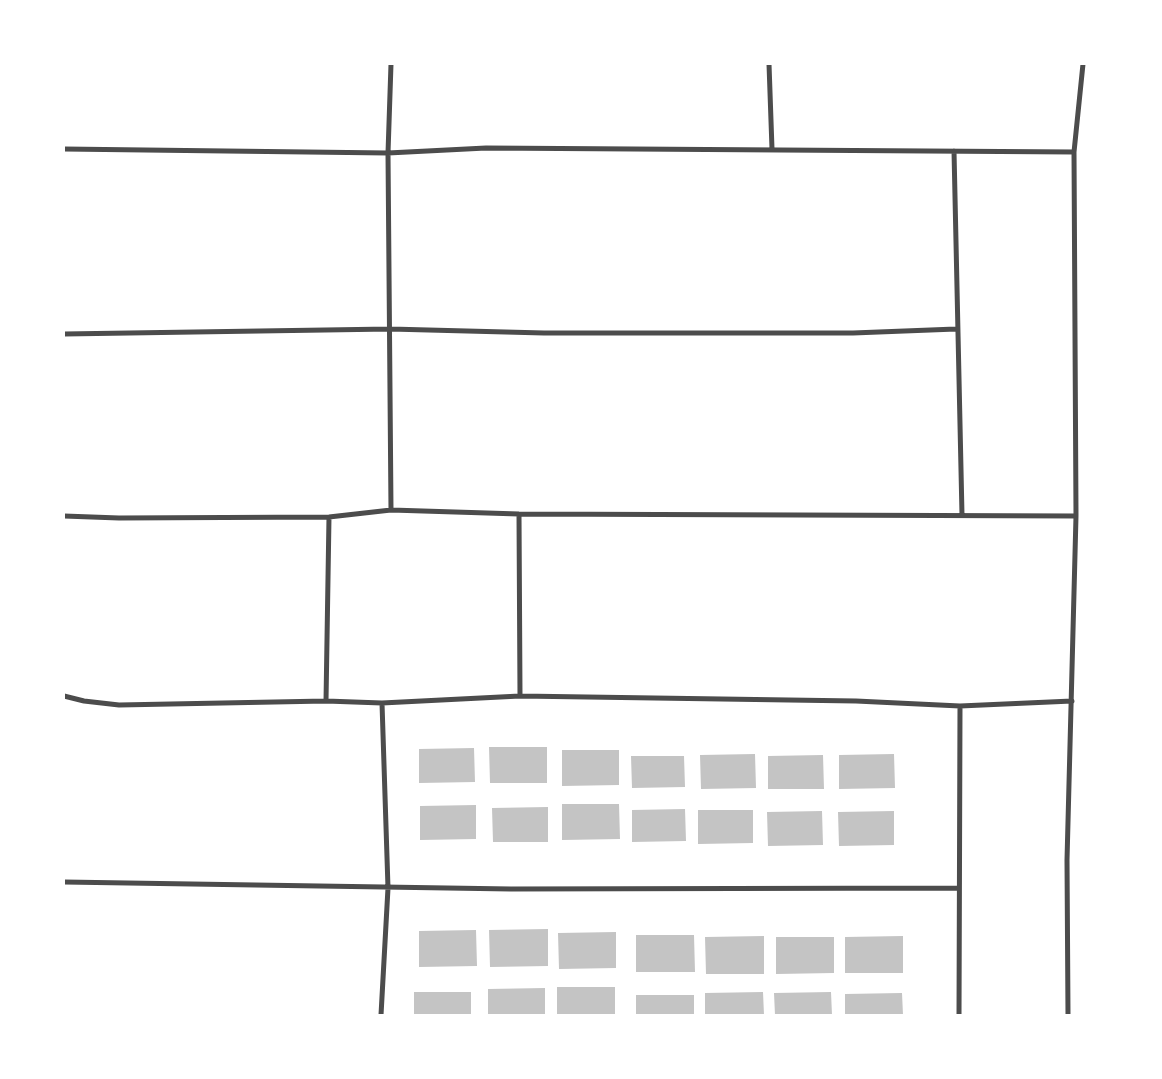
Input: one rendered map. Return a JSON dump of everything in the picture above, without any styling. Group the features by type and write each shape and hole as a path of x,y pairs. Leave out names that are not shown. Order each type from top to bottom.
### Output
{"street":[{"path":"390,510 388,153 391,64"},
{"path":"769,64 772,149"},
{"path":"1068,1015 1067,860 1076,516 1074,152 1083,64"},
{"path":"64,149 388,153 486,148 1074,152"},
{"path":"954,151 956,330 962,516"},
{"path":"64,334 390,329 544,333 844,333 956,330"},
{"path":"64,516 119,518 328,517 390,510 520,514 1076,516"},
{"path":"520,514 520,696"},
{"path":"326,701 328,517"},
{"path":"64,696 84,701 119,705 326,701 382,702 520,696 856,701 960,706 1072,700"},
{"path":"381,1015 388,888 382,702"},
{"path":"959,1015 960,706"},
{"path":"64,882 388,888 958,888"}],"building":[{"path":"489,747 547,747 547,783 490,783"},
{"path":"474,748 475,782 419,783 419,749"},
{"path":"562,750 619,750 619,785 562,786"},
{"path":"755,754 756,788 701,789 700,755"},
{"path":"894,754 895,788 839,789 839,755"},
{"path":"823,755 824,789 768,789 768,756"},
{"path":"631,756 684,756 685,787 632,788"},
{"path":"562,804 619,804 620,839 562,840"},
{"path":"476,805 476,839 420,840 420,806"},
{"path":"548,807 548,842 493,842 492,808"},
{"path":"685,809 686,841 632,842 632,810"},
{"path":"698,810 753,810 753,843 698,844"},
{"path":"822,811 823,845 768,846 767,812"},
{"path":"894,811 894,845 839,846 838,812"},
{"path":"548,929 548,966 490,967 489,930"},
{"path":"476,930 477,966 419,967 419,931"},
{"path":"616,932 616,968 559,969 558,933"},
{"path":"636,935 694,935 695,972 636,972"},
{"path":"764,936 764,974 706,974 705,937"},
{"path":"903,936 903,973 845,973 845,937"},
{"path":"776,937 834,937 834,973 776,974"},
{"path":"557,987 615,987 615,1015 557,1015"},
{"path":"545,988 545,1015 488,1015 488,989"},
{"path":"414,992 471,992 471,1015 414,1015"},
{"path":"763,992 764,1015 705,1015 705,993"},
{"path":"831,992 832,1015 775,1015 774,993"},
{"path":"902,993 903,1015 845,1015 845,994"},
{"path":"636,995 694,995 694,1015 636,1015"}]}
